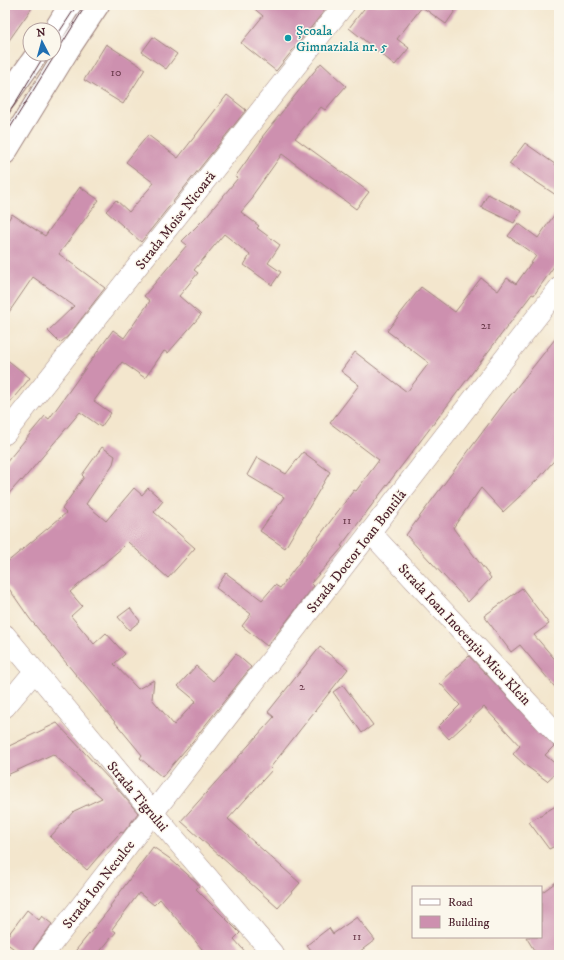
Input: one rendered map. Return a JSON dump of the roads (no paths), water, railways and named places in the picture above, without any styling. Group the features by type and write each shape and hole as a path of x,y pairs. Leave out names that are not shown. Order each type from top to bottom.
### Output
{"main road":[{"path":"59,22 70,5"},
{"path":"5,153 68,50 98,5"},
{"path":"5,99 22,68"}],"street":[{"name":"Strada Moise Nicoară","path":"5,434 344,5"},
{"name":"Strada Doctor Ioan Bontilă","path":"153,813 559,288"},
{"name":"Strada Ioan Inocențiu Micu Klein","path":"370,532 559,736"},
{"name":"Strada Tigrului","path":"5,635 34,672 274,955"},
{"path":"5,707 34,672"},
{"name":"Strada Ion Neculce","path":"43,955 153,813"}],"tram line":[{"path":"62,28 77,5"},
{"path":"5,136 86,5"},
{"path":"5,120 40,62"}],"place":[{"name":"Școala Gimnazială nr. 5","path":"288,38"}]}
